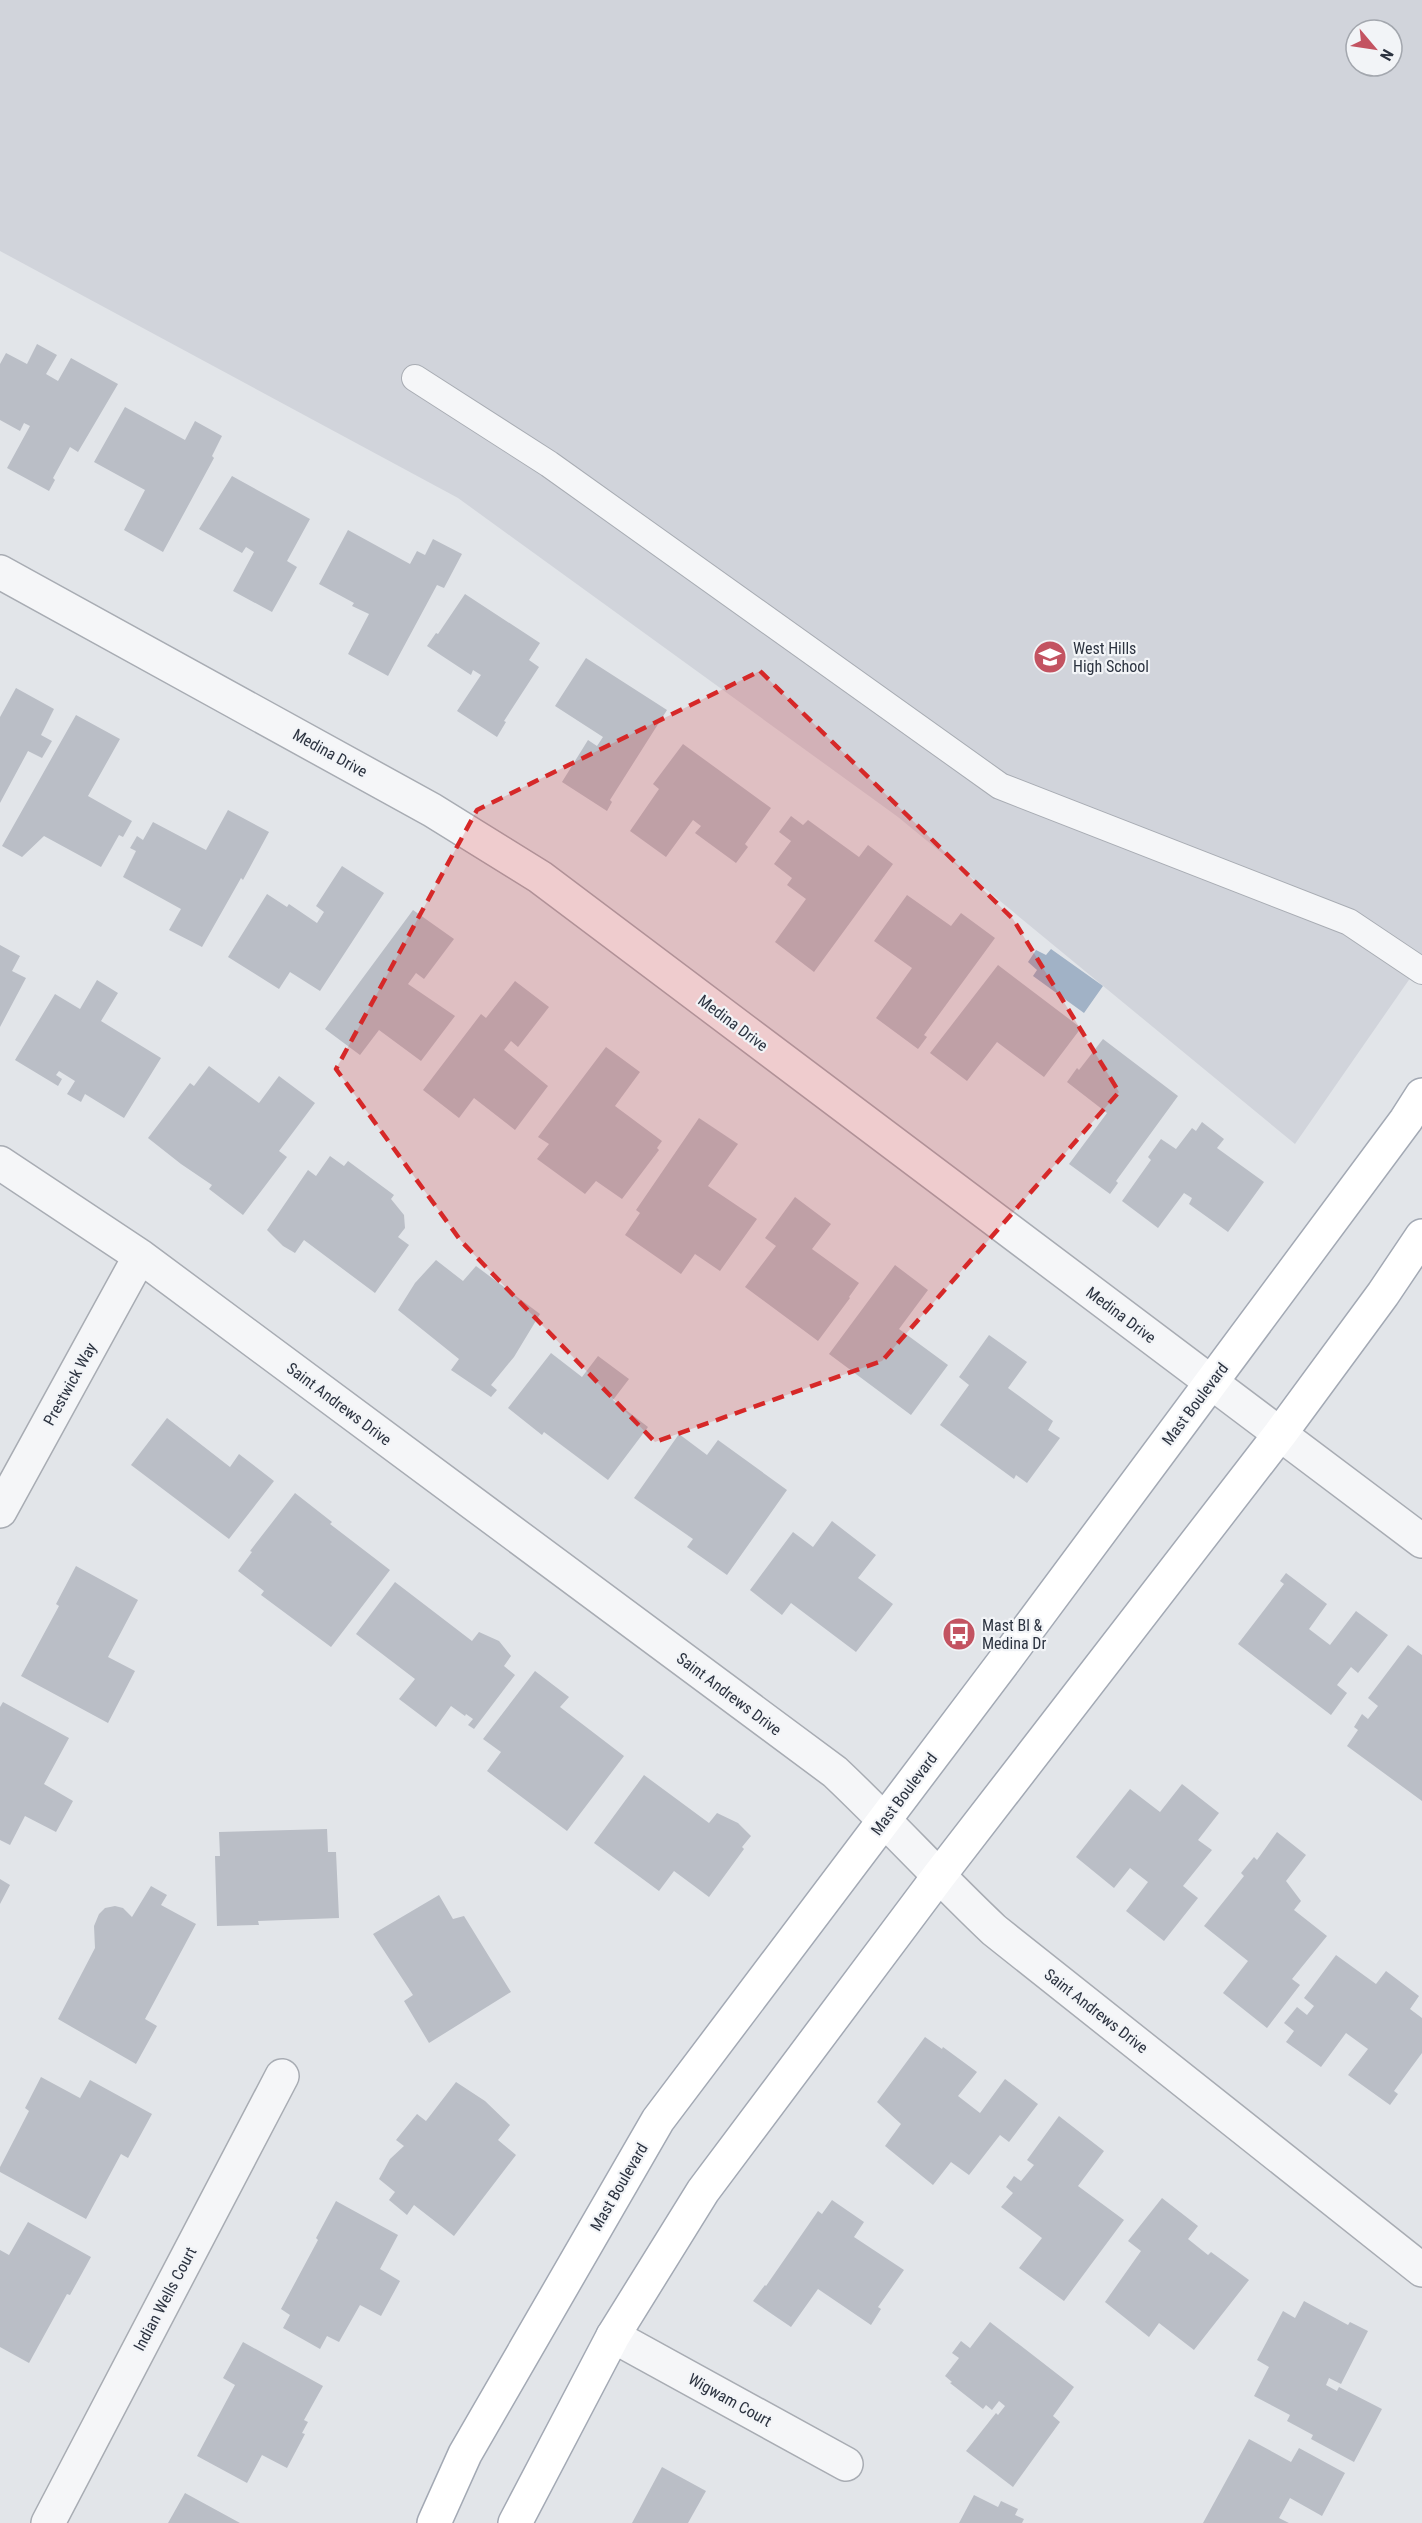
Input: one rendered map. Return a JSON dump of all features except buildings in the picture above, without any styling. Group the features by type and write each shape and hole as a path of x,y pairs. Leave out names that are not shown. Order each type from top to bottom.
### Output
{"main road":[{"name":"Mast Boulevard","path":"434,2523 465,2454 658,2120 1212,1383 1406,1120 1422,1095"},
{"path":"515,2523 613,2336 703,2191 938,1877 1280,1434 1383,1294 1422,1236"}],"street":[{"name":"Medina Drive","path":"0,572 432,810 540,877 1422,1541"},
{"name":"Saint Andrews Drive","path":"0,1163 140,1256 835,1772 885,1819 938,1877 994,1930 1422,2270"},
{"name":"Prestwick Way","path":"0,1511 140,1256"},
{"name":"Indian Wells Court","path":"48,2523 282,2076"},
{"name":"Wigwam Court","path":"613,2336 846,2464"}],"lane":[{"path":"415,378 549,464 1000,786 1349,922 1422,971"}],"highlighted area":[{"path":"760,671 1013,919 1119,1092 882,1361 655,1442 461,1241 336,1069 477,810"}],"shaded area":[{"name":"West Hills High School","path":"0,0 1422,0 1422,961 1295,1144 898,817 458,498 0,251"}],"water":[{"path":"1051,949 1103,986 1084,1013 1033,976 1037,970 1028,962 1036,950 1046,955"}],"place":[{"name":"West Hills High School","path":"1050,657"},
{"name":"Mast Bl & Medina Dr","path":"959,1634"}]}
